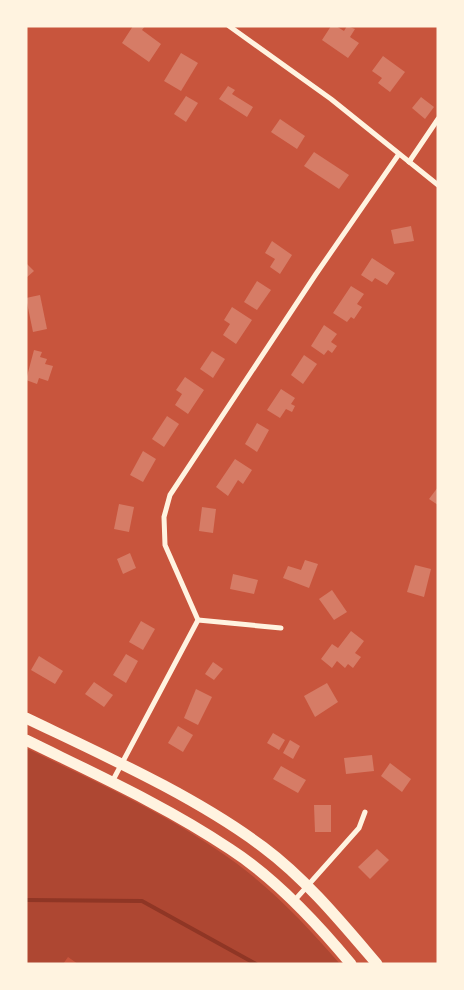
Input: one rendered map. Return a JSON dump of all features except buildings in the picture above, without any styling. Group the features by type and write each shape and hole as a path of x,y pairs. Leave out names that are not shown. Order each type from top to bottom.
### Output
{"main road":[{"path":"26,718 120,764 203,809 263,847 308,887 377,964"},
{"path":"26,740 144,798 232,850 294,902 351,964"}],"street":[{"path":"229,26 331,99 438,185"},
{"path":"409,162 438,119"},
{"path":"198,620 165,546 164,517 170,495 316,274 399,154"},
{"path":"198,620 281,628"},
{"path":"112,782 198,620"},
{"path":"294,902 359,828 365,812"}],"shaded area":[{"path":"26,748 134,801 212,846 250,874 278,898 340,964 78,964 68,957 63,964 26,964"}],"waterway":[{"path":"26,900 142,901 256,964"}]}
